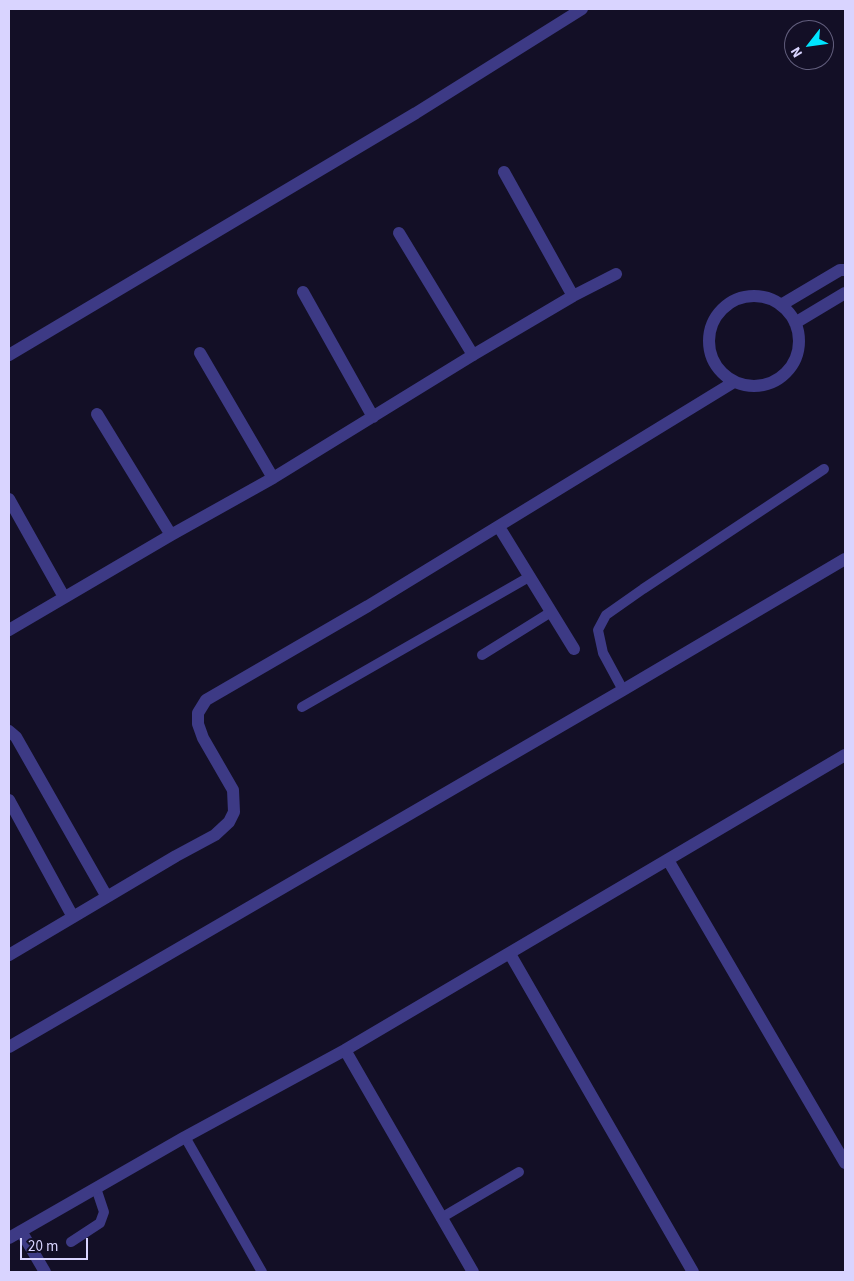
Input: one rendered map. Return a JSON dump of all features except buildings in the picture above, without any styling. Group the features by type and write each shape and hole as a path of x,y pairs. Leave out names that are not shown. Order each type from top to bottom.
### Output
{"street":[{"path":"9,355 416,113 582,9"},
{"path":"504,172 573,296"},
{"path":"399,233 473,355"},
{"path":"781,305 840,270 845,270"},
{"path":"9,630 170,535 273,478 573,296 616,274"},
{"path":"303,292 373,417"},
{"path":"795,324 845,293"},
{"path":"753,296 768,298 781,305 792,316 798,330 799,345 796,359 788,372 776,381 763,386 748,386 734,382 722,373 713,360 709,346 710,331 716,318 726,306 739,299 753,296"},
{"path":"200,353 273,478"},
{"path":"9,955 215,835 229,822 234,812 233,790 203,738 198,724 198,713 206,700 368,606 734,382"},
{"path":"97,414 170,535"},
{"path":"9,499 64,597"},
{"path":"499,527 574,649"},
{"path":"9,1046 845,559"},
{"path":"11,737 107,897"},
{"path":"9,1238 185,1137 345,1050 845,755"},
{"path":"9,800 73,917"},
{"path":"668,860 845,1163"},
{"path":"510,954 693,1272"},
{"path":"345,1050 473,1272"},
{"path":"21,1232 45,1272"}],"lane":[{"path":"623,690 603,653 598,630 606,615 824,469"},
{"path":"302,707 529,577"},
{"path":"482,655 551,612"},
{"path":"185,1137 262,1272"},
{"path":"441,1218 519,1172"},
{"path":"71,1242 100,1223 104,1212 96,1188"}]}
